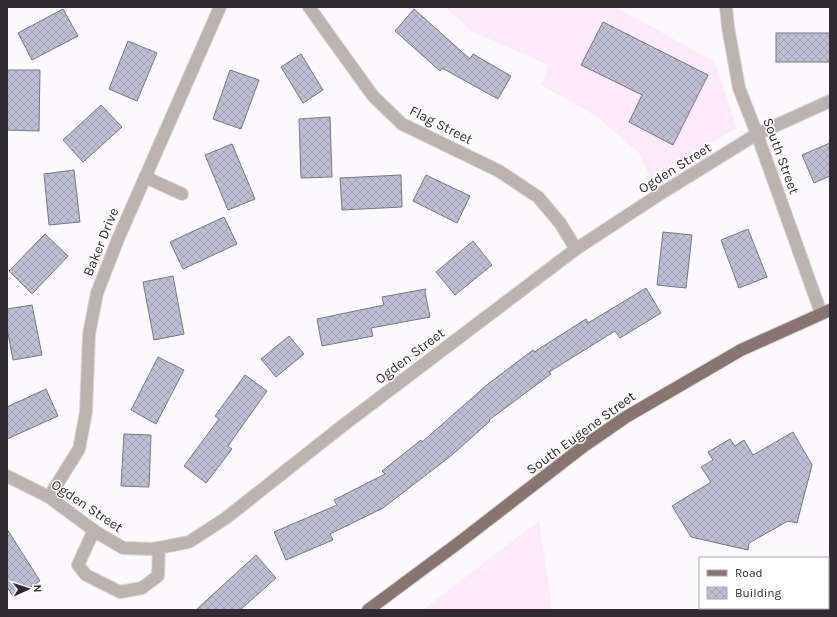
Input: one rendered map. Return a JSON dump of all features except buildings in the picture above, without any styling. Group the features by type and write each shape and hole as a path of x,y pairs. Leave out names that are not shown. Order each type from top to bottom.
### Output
{"main road":[{"name":"South Eugene Street","path":"368,610 461,541 584,446 626,417 741,350 826,311"}],"street":[{"name":"Baker Drive","path":"49,497 79,449 86,412 89,334 97,293 145,177 220,7"},
{"name":"Flag Street","path":"310,7 373,96 402,124 500,171 538,197 560,223 576,249"},
{"name":"South Street","path":"726,7 739,88 826,311"},
{"name":"Ogden Street","path":"7,476 49,497 94,530 123,548 159,548 189,542 226,518 341,427 576,249 660,194 758,134 830,101"},
{"path":"145,177 182,194"},
{"path":"94,530 78,566 86,575 120,592 142,588 158,576 159,548"}],"shaded area":[{"path":"445,7 616,7 715,62 737,128 650,178 639,153 596,116 541,85 548,65 471,31"},
{"path":"539,521 551,599 551,610 422,610"}]}
